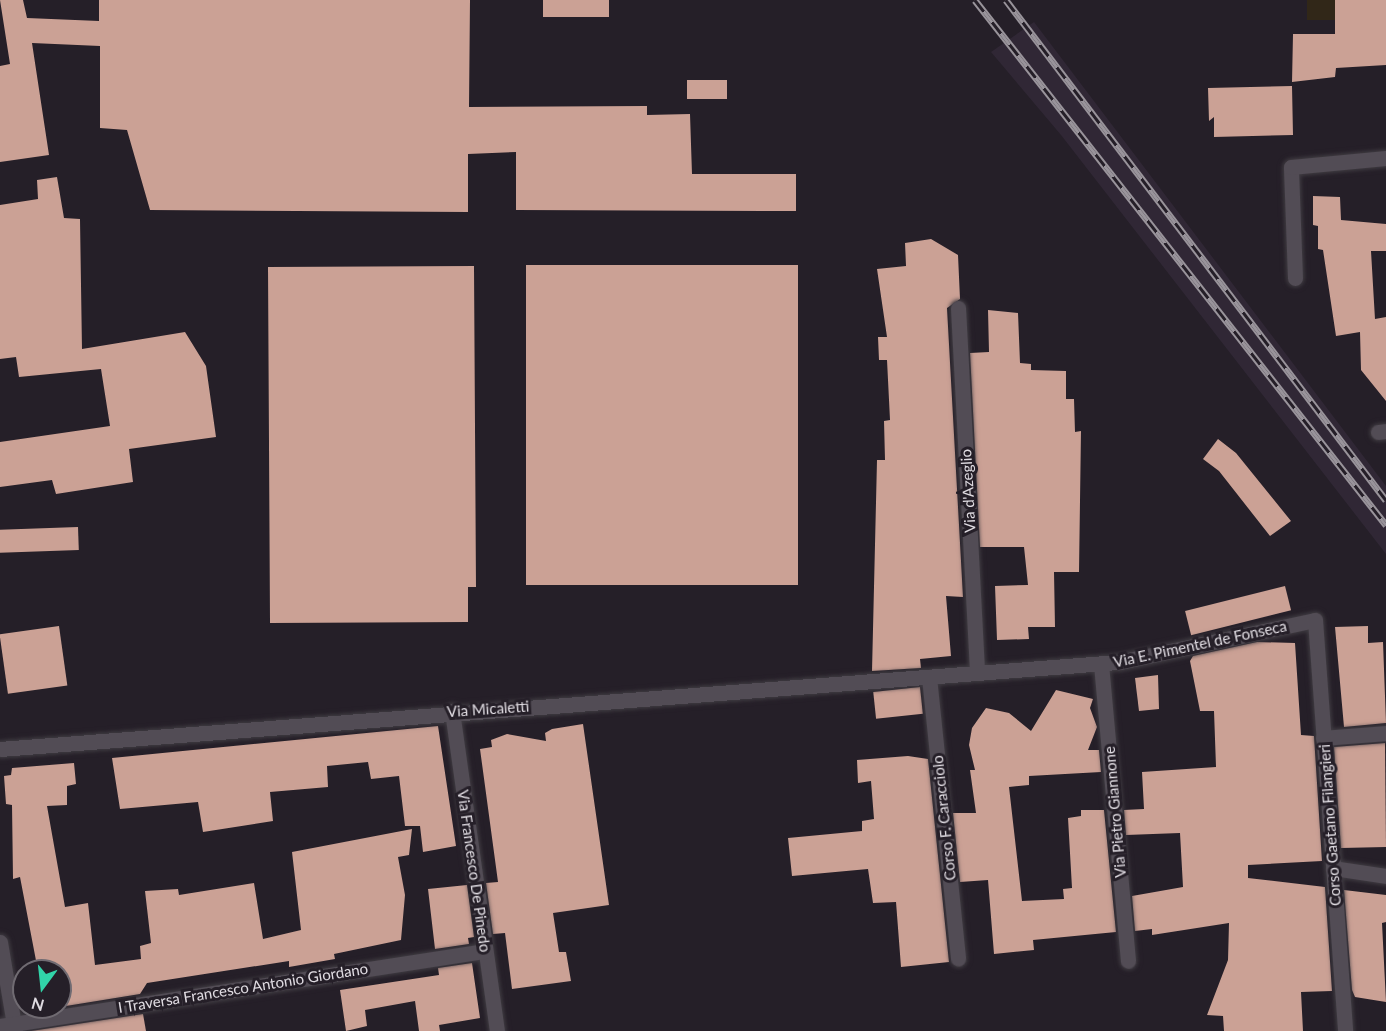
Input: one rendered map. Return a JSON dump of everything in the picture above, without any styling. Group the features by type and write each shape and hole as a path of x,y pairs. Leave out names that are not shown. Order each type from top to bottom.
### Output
{"street":[{"path":"1295,278 1292,166 1386,158"},
{"name":"Via d'Azeglio","path":"958,308 977,673"},
{"name":"Via E. Pimentel de Fonseca","path":"977,673 1101,664 1315,620"},
{"name":"Corso Gaetano Filangieri","path":"1315,620 1345,1031"},
{"name":"Via Pietro Giannone","path":"1101,664 1128,961"},
{"name":"Via Micaletti","path":"0,749 452,711 977,673"},
{"name":"Corso F. Caracciolo","path":"929,677 958,959"},
{"name":"Via Francesco De Pinedo","path":"452,711 497,1031"},
{"path":"1323,738 1386,733"},
{"path":"1333,868 1386,876"},
{"path":"0,942 9,1027"},
{"name":"I Traversa Francesco Antonio Giordano","path":"9,1027 485,951"}],"shaded area":[{"path":"1307,0 1386,0 1386,20 1307,20"},
{"path":"1034,22 1386,486 1386,554 1061,135 991,52"}],"building":[{"path":"0,0 23,0 27,18 99,21 99,0 470,0 469,107 647,106 647,115 690,114 692,174 796,174 796,211 516,210 516,152 468,154 468,212 150,210 127,130 100,128 100,46 32,43 49,155 0,162 0,66 10,64"},
{"path":"543,0 609,0 609,17 543,17"},
{"path":"1335,0 1386,0 1386,65 1336,68 1335,77 1292,82 1293,34 1335,34"},
{"path":"687,80 727,80 727,99 687,99"},
{"path":"1292,86 1293,135 1214,137 1214,117 1209,121 1208,88"},
{"path":"57,177 64,218 80,219 82,349 185,332 206,366 216,437 129,449 133,482 56,494 52,480 0,487 0,442 110,426 101,369 19,377 16,357 0,359 0,205 38,199 37,180"},
{"path":"1313,196 1340,197 1341,220 1386,224 1386,251 1371,251 1375,319 1386,317 1386,401 1361,370 1360,332 1336,336 1323,250 1318,249 1318,226 1313,225"},
{"path":"931,239 958,255 960,299 947,308 963,597 946,596 951,656 920,659 921,668 872,671 877,460 885,460 884,421 890,420 887,360 879,360 878,337 887,337 877,269 906,266 905,243"},
{"path":"526,265 798,265 798,585 526,585"},
{"path":"474,266 476,587 468,587 468,622 270,623 268,267"},
{"path":"988,310 1018,313 1020,363 1031,364 1031,370 1066,371 1066,399 1074,399 1075,432 1081,431 1079,572 1054,572 1055,627 1028,627 1029,639 997,640 995,586 1028,585 1024,547 980,547 970,353 989,352"},
{"path":"1218,439 1236,453 1291,521 1270,536 1219,471 1203,459"},
{"path":"78,527 79,550 0,553 0,530"},
{"path":"1285,586 1291,610 1191,635 1185,611"},
{"path":"59,626 67,685 8,694 0,634"},
{"path":"1368,626 1368,643 1383,642 1386,723 1344,727 1335,627"},
{"path":"1257,642 1295,643 1301,735 1314,736 1322,861 1248,865 1248,878 1325,887 1332,991 1301,992 1303,1031 1224,1031 1223,1016 1207,1015 1228,960 1229,923 1152,935 1152,929 1135,931 1132,896 1183,887 1180,833 1126,835 1124,810 1144,809 1142,772 1216,767 1214,711 1200,711 1190,661 1193,656"},
{"path":"1158,675 1159,709 1139,711 1135,678"},
{"path":"920,687 923,714 876,719 873,692"},
{"path":"1056,690 1093,699 1090,708 1097,727 1088,750 1099,750 1101,772 1029,776 1029,785 1009,787 1022,901 1064,899 1063,889 1072,888 1068,818 1081,816 1081,810 1104,810 1116,932 1033,940 1034,950 994,954 988,880 960,882 953,813 976,813 970,770 975,770 969,745 972,728 986,708 1009,713 1031,731"},
{"path":"583,724 609,905 553,913 559,952 566,952 571,981 512,989 505,933 493,934 486,883 498,882 480,749 492,747 491,740 507,734 546,741 545,733 552,729"},
{"path":"438,726 456,846 423,852 420,826 405,826 399,776 371,779 368,762 327,766 328,787 270,792 273,821 203,832 198,802 120,809 112,758"},
{"path":"1385,743 1386,847 1341,848 1334,747"},
{"path":"908,756 928,759 949,962 901,967 896,902 873,903 868,869 792,876 788,838 862,831 862,821 874,819 871,781 858,783 857,760"},
{"path":"74,763 76,784 67,786 67,805 47,806 65,907 88,903 95,965 141,959 140,946 151,943 145,891 178,889 179,895 254,883 263,939 301,930 292,852 412,829 409,855 398,857 405,895 401,940 334,954 335,959 289,967 289,961 147,983 140,994 72,1005 72,959 36,959 20,877 13,879 12,805 6,804 4,776 11,775 12,768"},
{"path":"467,885 474,937 468,938 469,944 435,949 428,889"},
{"path":"1344,890 1386,895 1386,922 1382,923 1386,1002 1355,997 1352,990"},
{"path":"472,963 480,1018 439,1025 440,1031 419,1031 415,1001 365,1010 367,1026 346,1031 340,990 439,975 438,968"},
{"path":"143,1014 146,1031 31,1031"}],"railway":[{"path":"975,0 1386,525"},
{"path":"1006,0 1386,500"}]}
